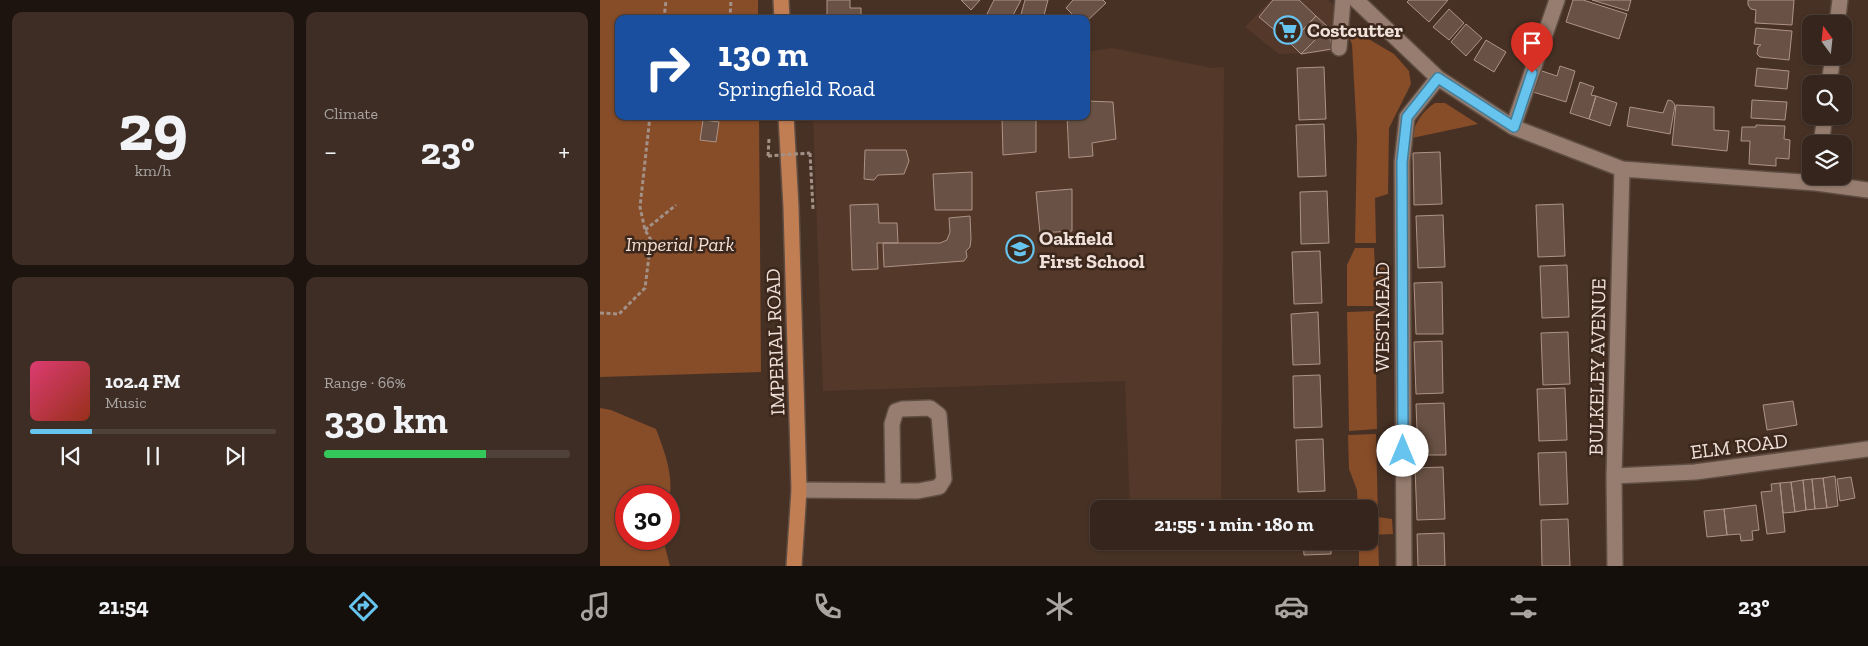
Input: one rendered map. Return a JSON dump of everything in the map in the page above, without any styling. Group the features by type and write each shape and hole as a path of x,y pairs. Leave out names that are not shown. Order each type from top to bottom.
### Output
{"main road":[{"path":"781,0 782,15"},
{"name":"IMPERIAL ROAD","path":"786,120 791,207 799,490 794,566"}],"street":[{"path":"1339,48 1343,0"},
{"path":"1356,0 1438,78 1514,127 1622,169 1802,179"},
{"path":"1514,127 1557,0"},
{"path":"1838,15 1840,0"},
{"name":"WESTMEAD","path":"1404,566 1402,162 1407,117 1438,78"},
{"name":"BULKELEY AVENUE","path":"1615,566 1614,476 1622,169"},
{"path":"1842,185 1868,190"},
{"path":"799,490 918,491 939,487 944,479 939,415 930,408 902,408 896,411 892,424 893,490"},
{"name":"ELM ROAD","path":"1614,476 1695,472 1868,449"}],"path":[{"path":"664,15 666,0"},
{"path":"730,15 731,0"},
{"path":"600,313 619,314 644,288 651,240 645,230 640,207 650,120"},
{"path":"768,156 810,153 813,209"},
{"path":"645,230 676,205"}],"shaded area":[{"path":"1271,0 1328,0 1341,11 1333,52 1279,54 1245,27"},
{"name":"Oakfield First School","path":"1112,48 1212,68 1224,67 1221,500 1130,500 1125,381 823,391 813,120 1090,120 1090,51"}],"green space":[{"name":"Imperial Park","path":"600,0 758,0 758,15 615,15 615,120 759,120 761,372 600,377"},
{"path":"1343,24 1394,54 1409,71 1411,84 1389,128 1388,194 1375,198 1376,243 1355,243 1357,137 1352,44"},
{"path":"1435,103 1445,103 1478,124 1412,138 1419,118"},
{"path":"1355,248 1374,248 1375,267 1388,268 1388,282 1376,289 1375,306 1347,306 1347,265"},
{"path":"1375,311 1377,429 1349,431 1347,312"},
{"path":"600,408 611,410 656,429 665,455 670,482 670,485 615,485 615,550 666,550 670,566 600,566"},
{"path":"1376,434 1378,500 1358,500 1357,490 1349,469 1348,435"},
{"path":"1378,517 1392,519 1393,534 1378,535"},
{"path":"1378,538 1379,566 1359,566 1359,550 1378,550"}],"building":[{"path":"827,0 850,0 850,8 861,8 861,15 827,15"},
{"path":"961,0 980,0 971,10"},
{"path":"994,0 1021,0 1013,15 987,14"},
{"path":"1025,0 1048,0 1044,15 1021,15"},
{"path":"1073,0 1103,0 1106,3 1090,18 1090,15 1073,15 1066,8"},
{"name":"Costcutter","path":"1273,0 1299,0 1316,16 1290,43 1259,17"},
{"path":"1409,0 1448,0 1429,22 1407,2"},
{"path":"1573,0 1583,0 1627,14 1619,39 1566,22"},
{"path":"1592,0 1631,0 1628,11"},
{"path":"1748,0 1794,0 1792,25 1755,23 1756,10 1751,9 1748,5"},
{"path":"1449,9 1464,23 1449,40 1433,27"},
{"path":"1316,16 1328,27 1301,54 1290,43"},
{"path":"1466,24 1482,38 1466,56 1451,42"},
{"path":"1328,27 1332,49 1301,54"},
{"path":"1756,28 1792,31 1789,60 1760,57 1757,54 1758,47 1761,45 1754,44"},
{"path":"1486,40 1506,52 1494,72 1474,60"},
{"path":"1560,66 1575,71 1566,102 1533,92 1539,70 1557,76"},
{"path":"1324,67 1326,119 1299,120 1297,68"},
{"path":"1757,68 1789,71 1787,89 1755,86"},
{"path":"1580,82 1594,87 1591,95 1596,96 1589,119 1570,113"},
{"path":"1596,96 1617,103 1610,126 1589,119"},
{"path":"1668,100 1672,101 1675,105 1670,134 1627,126 1630,107 1663,113"},
{"path":"1752,100 1787,102 1785,120 1751,118"},
{"path":"1090,101 1113,102 1116,139 1092,143 1093,156 1069,158 1067,120 1090,120"},
{"path":"1676,105 1714,107 1714,130 1729,131 1727,151 1672,145"},
{"path":"703,120 719,122 716,142 700,140"},
{"path":"1002,120 1036,120 1036,152 1003,155"},
{"path":"1324,124 1326,176 1298,177 1296,125"},
{"path":"1756,125 1785,126 1784,139 1790,140 1789,159 1776,158 1776,166 1749,164 1750,141 1741,141 1742,127 1756,127"},
{"path":"865,150 906,150 909,161 904,174 878,175 874,180 864,179"},
{"path":"1440,152 1442,204 1414,205 1413,153"},
{"path":"972,172 972,210 935,210 933,174"},
{"path":"1072,189 1072,231 1040,233 1036,192"},
{"path":"1327,191 1329,243 1301,244 1300,192"},
{"path":"878,204 879,223 897,223 898,243 877,243 878,269 852,270 850,205"},
{"path":"1563,204 1565,256 1538,257 1536,205"},
{"path":"1443,215 1445,267 1418,268 1416,216"},
{"path":"970,216 970,247 966,251 967,257 964,261 884,267 883,243 940,243 947,240 950,232 949,218"},
{"path":"1320,251 1322,303 1294,304 1292,252"},
{"path":"1567,265 1569,317 1542,318 1540,266"},
{"path":"1442,282 1443,334 1416,334 1414,283"},
{"path":"1318,312 1320,364 1293,365 1291,314"},
{"path":"1568,332 1570,384 1543,385 1541,333"},
{"path":"1442,341 1443,393 1416,394 1414,342"},
{"path":"1320,375 1322,427 1294,428 1293,376"},
{"path":"1565,388 1567,440 1539,441 1537,389"},
{"path":"1793,401 1797,425 1767,430 1763,405"},
{"path":"1444,403 1446,455 1418,455 1416,404"},
{"path":"1323,439 1325,491 1298,492 1296,440"},
{"path":"1566,452 1568,504 1540,505 1538,453"},
{"path":"1443,467 1445,519 1417,520 1415,468"},
{"path":"1835,476 1838,506 1827,508 1823,478"},
{"path":"1851,477 1855,498 1840,501 1837,479"},
{"path":"1823,478 1827,508 1815,509 1812,479"},
{"path":"1812,479 1815,509 1806,510 1803,480"},
{"path":"1803,480 1806,510 1795,512 1791,482"},
{"path":"1791,482 1795,512 1783,513 1780,483"},
{"path":"1780,483 1785,532 1767,534 1761,492 1772,491 1771,484"},
{"path":"1756,505 1759,530 1752,531 1753,540 1741,541 1740,534 1727,535 1724,509"},
{"path":"1724,509 1727,535 1707,537 1704,511"},
{"path":"1568,519 1570,566 1542,566 1541,520"},
{"path":"1444,533 1445,566 1418,566 1417,534"},
{"path":"1304,550 1331,550 1331,554 1304,555"}],"place":[{"name":"Costcutter","path":"1288,30"},
{"name":"Oakfield First School","path":"1020,249"}],"route":[{"path":"1403,451 1402,162 1407,117 1438,78 1514,127 1532,73"}]}
